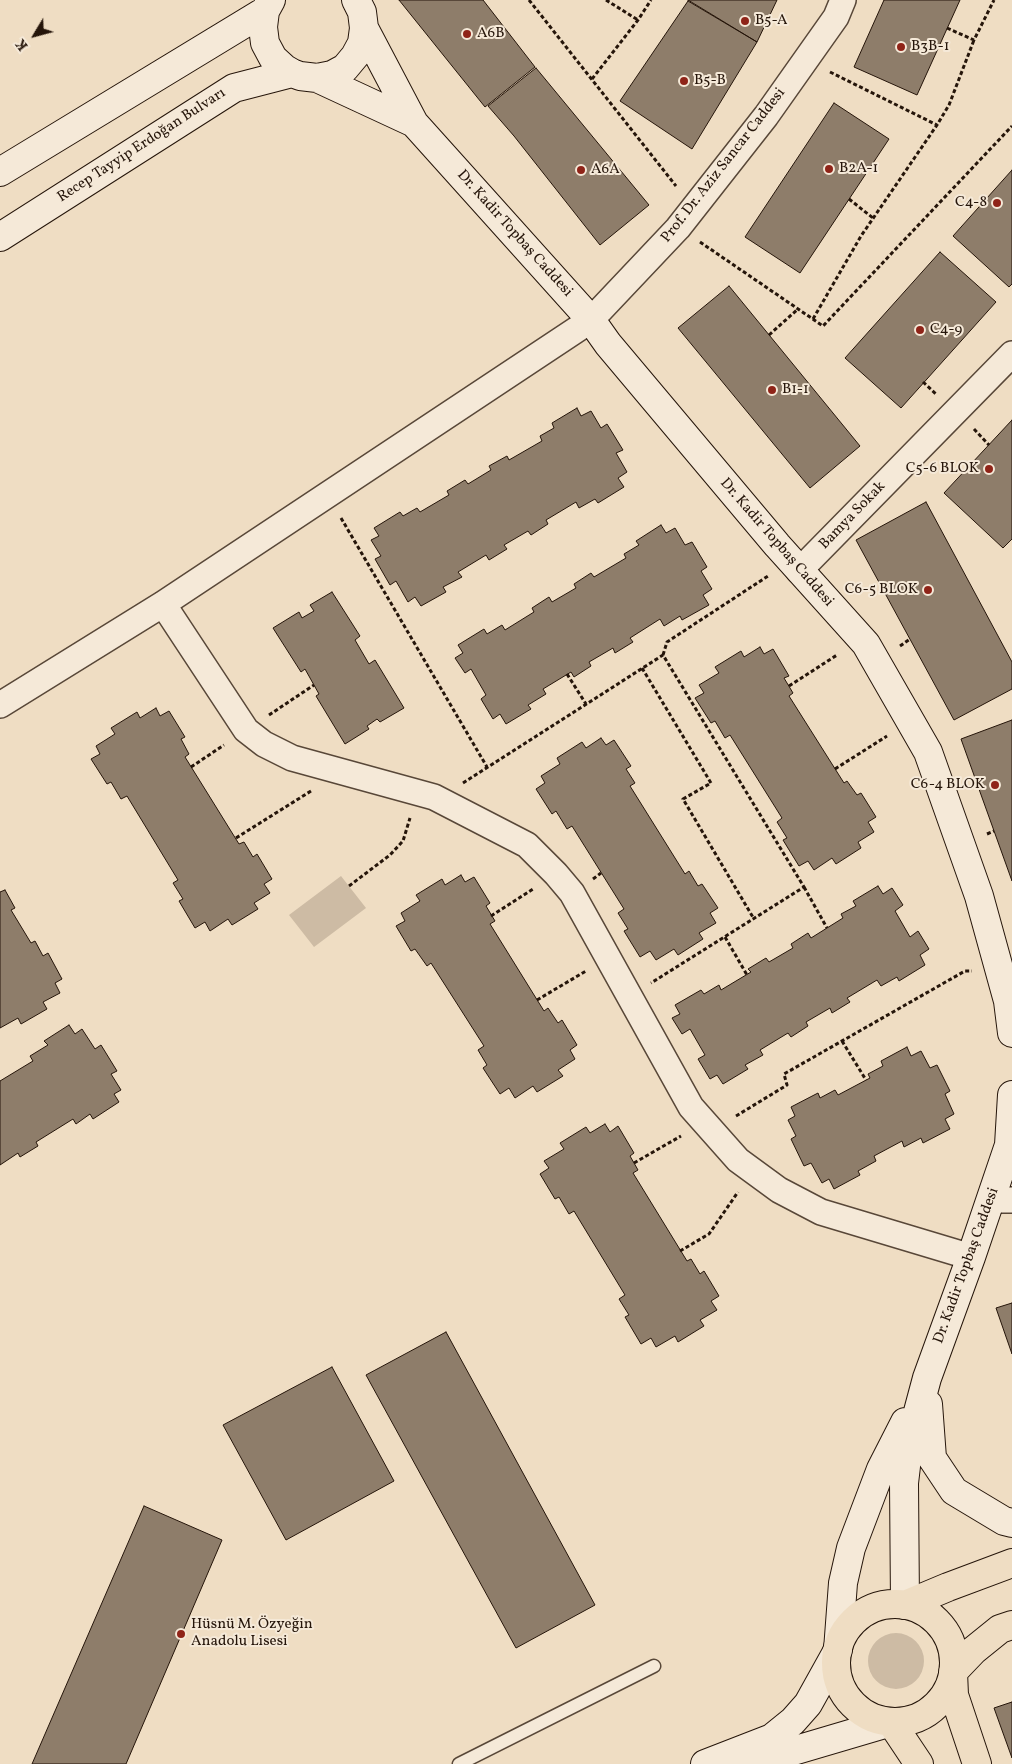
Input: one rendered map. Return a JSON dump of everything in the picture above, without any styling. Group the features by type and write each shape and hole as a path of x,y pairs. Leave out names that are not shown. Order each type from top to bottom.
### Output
{"main road":[{"path":"905,1605 1012,1563"},
{"path":"977,1764 954,1695 953,1672 953,1653 947,1636 937,1622 922,1611 905,1605 888,1604 871,1609 856,1618 844,1632 838,1650 836,1665 839,1682 847,1698 859,1710 874,1718 891,1722 908,1721 925,1714 938,1703 948,1688 953,1672 974,1650 1000,1629 1012,1625"},
{"path":"891,1722 919,1764"}],"street":[{"name":"Prof. Dr. Aziz Sancar Caddesi","path":"0,705 163,604 591,320 678,228 694,208 766,116 836,17 843,0"},
{"path":"268,5 263,27 265,43 273,58 285,69 414,124"},
{"path":"0,172 268,5"},
{"path":"361,10 414,124"},
{"name":"Recep Tayyip Erdoğan Bulvarı","path":"0,237 234,88 304,76 332,75 345,68 355,56 362,43 361,10"},
{"name":"Dr. Kadir Topbaş Caddesi","path":"414,124 591,320 608,344 795,566 862,639 928,752 979,896 1008,1001 1012,1033"},
{"name":"Bamya Sokak","path":"795,566 1012,354"},
{"path":"163,604 246,730 264,744 292,758 427,796 527,844 572,893 691,1107 738,1160 779,1190 821,1212 971,1257"},
{"name":"Dr. Kadir Topbaş Caddesi","path":"927,1378 971,1257 1001,1200 1009,1145 1012,1095"},
{"path":"927,1378 932,1458 954,1491 1004,1521 1012,1523"},
{"path":"905,1605 904,1483 908,1449 927,1378"},
{"path":"705,1764 772,1738 793,1721 808,1704 838,1650 843,1584 851,1548 881,1469 927,1378"},
{"path":"758,1764 793,1751 891,1722"}],"lane":[{"path":"460,1764 654,1666"}],"path":[{"path":"529,0 694,208"},
{"path":"606,0 638,20"},
{"path":"592,79 638,20 651,0"},
{"path":"813,319 861,236 949,105 974,40 994,0"},
{"path":"947,28 974,40"},
{"path":"806,60 937,125"},
{"path":"678,228 823,326 1012,126"},
{"path":"849,199 873,218"},
{"path":"769,335 798,309"},
{"path":"328,494 487,767"},
{"path":"349,886 390,855 404,841 427,796 487,767 663,655 667,642 795,566"},
{"path":"789,686 862,639"},
{"path":"663,655 827,928"},
{"path":"642,668 710,783 683,799 754,918"},
{"path":"567,674 586,704"},
{"path":"835,769 911,722"},
{"path":"236,838 320,786 329,768"},
{"path":"492,916 556,874"},
{"path":"630,997 804,888"},
{"path":"725,937 747,975"},
{"path":"537,1000 609,958"},
{"path":"634,1163 787,1085 784,1074 965,971 1000,972"},
{"path":"842,1041 866,1080"},
{"path":"680,1251 710,1234 752,1170"}],"shaded area":[{"path":"341,876 366,908 314,947 289,915"},
{"path":"896,1633 911,1638 919,1646 924,1661 919,1676 911,1684 896,1689 881,1684 873,1676 868,1661 873,1646 881,1638"}],"building":[{"name":"A6B","path":"399,0 483,0 535,67 485,107"},
{"name":"B5-A","path":"688,0 777,0 757,42"},
{"name":"B3B-1","path":"884,0 960,0 917,95 854,67"},
{"name":"B5-B","path":"688,1 757,42 692,149 620,101"},
{"name":"A6A","path":"536,68 649,205 600,245 488,106"},
{"name":"B2A-1","path":"834,103 889,139 800,273 745,237"},
{"name":"C4-8","path":"1012,170 1012,284 1009,287 953,236"},
{"name":"C4-9","path":"940,252 996,302 901,408 845,358"},
{"name":"B1-1","path":"729,286 860,446 810,488 678,328"},
{"path":"577,408 581,416 591,411 601,428 607,424 623,450 616,453 627,472 618,478 624,487 598,503 595,499 579,508 576,502 546,520 548,524 531,535 528,531 504,545 507,549 489,560 486,555 458,572 462,577 443,587 446,592 421,606 415,597 408,602 396,581 390,585 375,559 381,556 371,540 379,536 374,528 400,512 403,516 417,508 420,512 449,495 447,491 465,480 468,484 491,470 489,466 507,456 509,460 542,441 540,436 554,428 552,423"},
{"name":"C5-6 BLOK","path":"1012,420 1012,539 1003,548 944,493"},
{"name":"C6-5 BLOK","path":"926,502 1012,662 1012,689 954,720 856,540"},
{"path":"661,525 666,533 675,528 685,545 692,542 707,567 701,571 712,589 703,595 709,605 682,620 680,616 664,626 660,619 630,638 633,642 615,653 613,648 589,662 591,666 574,677 571,672 543,689 546,694 528,705 531,709 506,724 500,714 493,719 481,699 486,695 471,669 465,673 455,658 463,653 458,645 484,629 487,634 502,625 505,630 534,612 532,608 549,597 552,602 576,588 574,584 591,573 594,577 626,558 624,554 639,545 636,541"},
{"path":"332,592 360,636 355,640 369,664 375,660 404,708 380,722 377,719 367,726 369,729 345,744 316,696 319,694 305,669 301,672 273,628 299,612 302,618 314,611 310,605"},
{"path":"760,647 764,654 773,649 789,676 784,678 793,693 789,696 844,783 847,781 857,795 861,793 876,817 868,822 874,832 858,842 861,848 836,864 832,858 814,870 808,861 799,866 783,840 787,838 777,822 782,818 730,735 725,738 715,721 711,723 695,698 704,693 699,685 719,673 715,667 741,651 744,657"},
{"path":"156,708 160,716 169,711 185,737 181,739 189,754 185,757 239,844 244,842 253,857 257,854 272,879 264,884 270,893 254,903 258,909 232,925 228,919 210,931 205,922 195,928 179,901 183,899 173,883 178,880 127,796 121,799 111,782 107,784 91,759 100,754 96,746 115,734 111,728 137,712 140,718"},
{"name":"C6-4 BLOK","path":"1012,720 1012,881 961,739"},
{"path":"601,738 606,745 614,740 631,766 626,769 635,783 630,786 685,874 689,871 698,886 702,884 718,908 710,913 716,923 699,933 703,939 678,955 674,949 656,960 650,951 640,957 624,931 628,929 618,913 624,909 572,826 567,829 556,811 552,814 536,789 545,783 541,776 560,764 557,758 582,742 586,748"},
{"path":"461,875 465,882 474,877 490,903 486,906 495,921 490,924 544,1011 548,1008 558,1023 562,1020 577,1045 570,1050 575,1059 558,1070 563,1076 537,1092 533,1086 515,1098 509,1088 500,1094 483,1068 487,1065 478,1050 484,1046 431,963 427,966 415,949 411,951 396,926 405,921 401,913 420,901 416,895 442,879 445,885"},
{"path":"878,886 883,894 892,888 903,905 895,911 910,937 918,931 929,949 920,955 925,965 899,981 897,977 881,986 877,980 847,998 850,1002 832,1013 830,1008 806,1022 808,1026 791,1037 788,1033 760,1050 763,1055 745,1065 748,1069 723,1084 717,1075 710,1079 698,1059 705,1055 690,1029 682,1034 672,1018 680,1014 675,1005 701,990 704,994 719,985 721,990 751,972 748,969 766,958 769,962 793,948 791,944 808,933 811,938 843,918 841,914 856,906 853,901"},
{"path":"5,890 15,908 11,910 31,943 35,941 43,956 48,953 62,979 55,983 60,993 43,1002 47,1009 21,1024 18,1018 0,1028 0,892"},
{"path":"69,1025 75,1034 82,1029 95,1049 101,1045 117,1071 111,1074 121,1090 114,1094 119,1102 93,1119 90,1114 76,1124 73,1119 36,1142 38,1146 20,1157 18,1153 0,1165 0,1081 33,1061 30,1056 48,1045 44,1041"},
{"path":"907,1047 911,1056 921,1051 930,1068 937,1065 950,1091 945,1094 954,1114 945,1119 950,1129 923,1143 921,1138 904,1147 902,1141 874,1156 876,1161 858,1171 860,1175 834,1189 829,1179 822,1183 811,1163 804,1166 791,1139 796,1136 788,1120 795,1116 791,1107 818,1093 820,1098 835,1090 838,1095 870,1078 868,1074 883,1066 881,1061"},
{"path":"605,1124 610,1132 618,1126 634,1153 630,1156 638,1170 633,1173 687,1261 691,1259 700,1274 704,1271 719,1296 711,1301 717,1310 700,1320 704,1326 678,1342 675,1336 656,1347 651,1338 641,1344 625,1317 629,1315 619,1299 625,1295 574,1211 569,1214 559,1197 555,1199 540,1174 549,1168 544,1161 564,1149 560,1143 586,1127 590,1133"},
{"path":"1012,1303 1012,1354 996,1308"},
{"path":"446,1332 595,1605 516,1648 366,1375"},
{"path":"332,1367 394,1481 286,1540 223,1425"},
{"path":"144,1506 222,1540 126,1764 32,1764"},
{"path":"1012,1702 1012,1758 994,1708"}],"place":[{"name":"B5-A","path":"745,21"},
{"name":"A6B","path":"467,34"},
{"name":"B3B-1","path":"901,47"},
{"name":"B5-B","path":"684,81"},
{"name":"B2A-1","path":"829,169"},
{"name":"A6A","path":"581,170"},
{"name":"C4-8","path":"997,203"},
{"name":"C4-9","path":"920,330"},
{"name":"B1-1","path":"772,390"},
{"name":"C5-6 BLOK","path":"989,469"},
{"name":"C6-5 BLOK","path":"928,590"},
{"name":"C6-4 BLOK","path":"995,785"},
{"name":"Hüsnü M. Özyeğin Anadolu Lisesi","path":"181,1634"}]}
